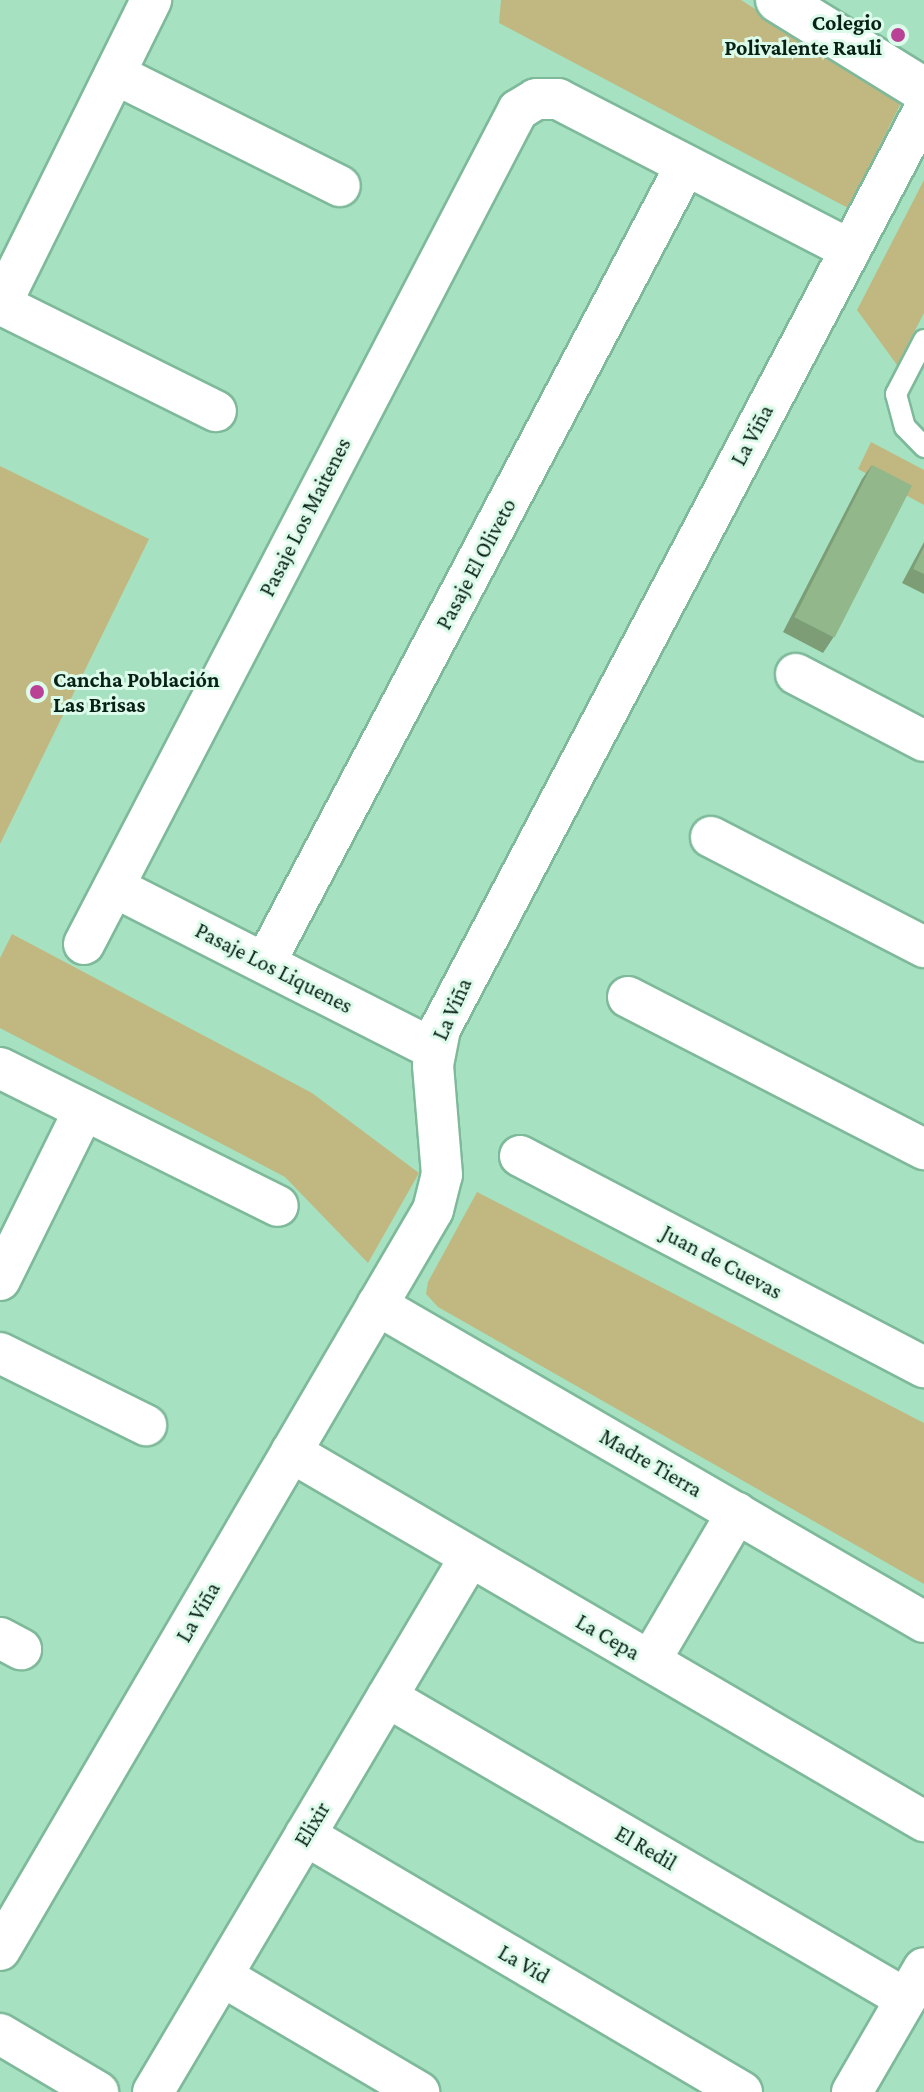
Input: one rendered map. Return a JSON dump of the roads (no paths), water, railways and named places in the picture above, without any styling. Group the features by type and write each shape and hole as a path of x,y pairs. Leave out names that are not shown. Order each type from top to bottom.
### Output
{"main road":[{"path":"778,0 924,90"}],"street":[{"path":"151,0 1,304 216,411"},
{"path":"115,74 340,186"},
{"name":"Pasaje Los Maitenes","path":"84,944 511,118 536,99 567,104 686,165"},
{"name":"La Viña","path":"0,1950 428,1218 438,1193 442,1157 434,1082 434,1049 448,1010 924,110"},
{"path":"686,165 850,250"},
{"name":"Pasaje El Oliveto","path":"265,963 686,165"},
{"path":"796,674 924,741"},
{"path":"711,837 924,947"},
{"name":"Pasaje Los Liquenes","path":"114,887 434,1049"},
{"path":"628,997 924,1149"},
{"path":"0,1068 278,1206"},
{"path":"0,1280 84,1110"},
{"name":"Juan de Cuevas","path":"520,1156 924,1367"},
{"name":"Madre Tierra","path":"377,1305 924,1622"},
{"path":"0,1353 146,1425"},
{"name":"La Cepa","path":"291,1452 924,1821"},
{"path":"650,1661 737,1513"},
{"name":"Elixir","path":"153,2092 470,1557"},
{"name":"El Redil","path":"387,1697 915,1983"},
{"name":"La Vid","path":"305,1835 742,2092"},
{"path":"222,1976 419,2092"},
{"path":"852,2092 915,1983"},
{"path":"0,2034 98,2092"}],"lane":[{"path":"924,340 896,394 905,427 924,447"}],"place":[{"name":"Colegio Polivalente Rauli","path":"898,35"},
{"name":"Cancha Población Las Brisas","path":"37,692"}]}
